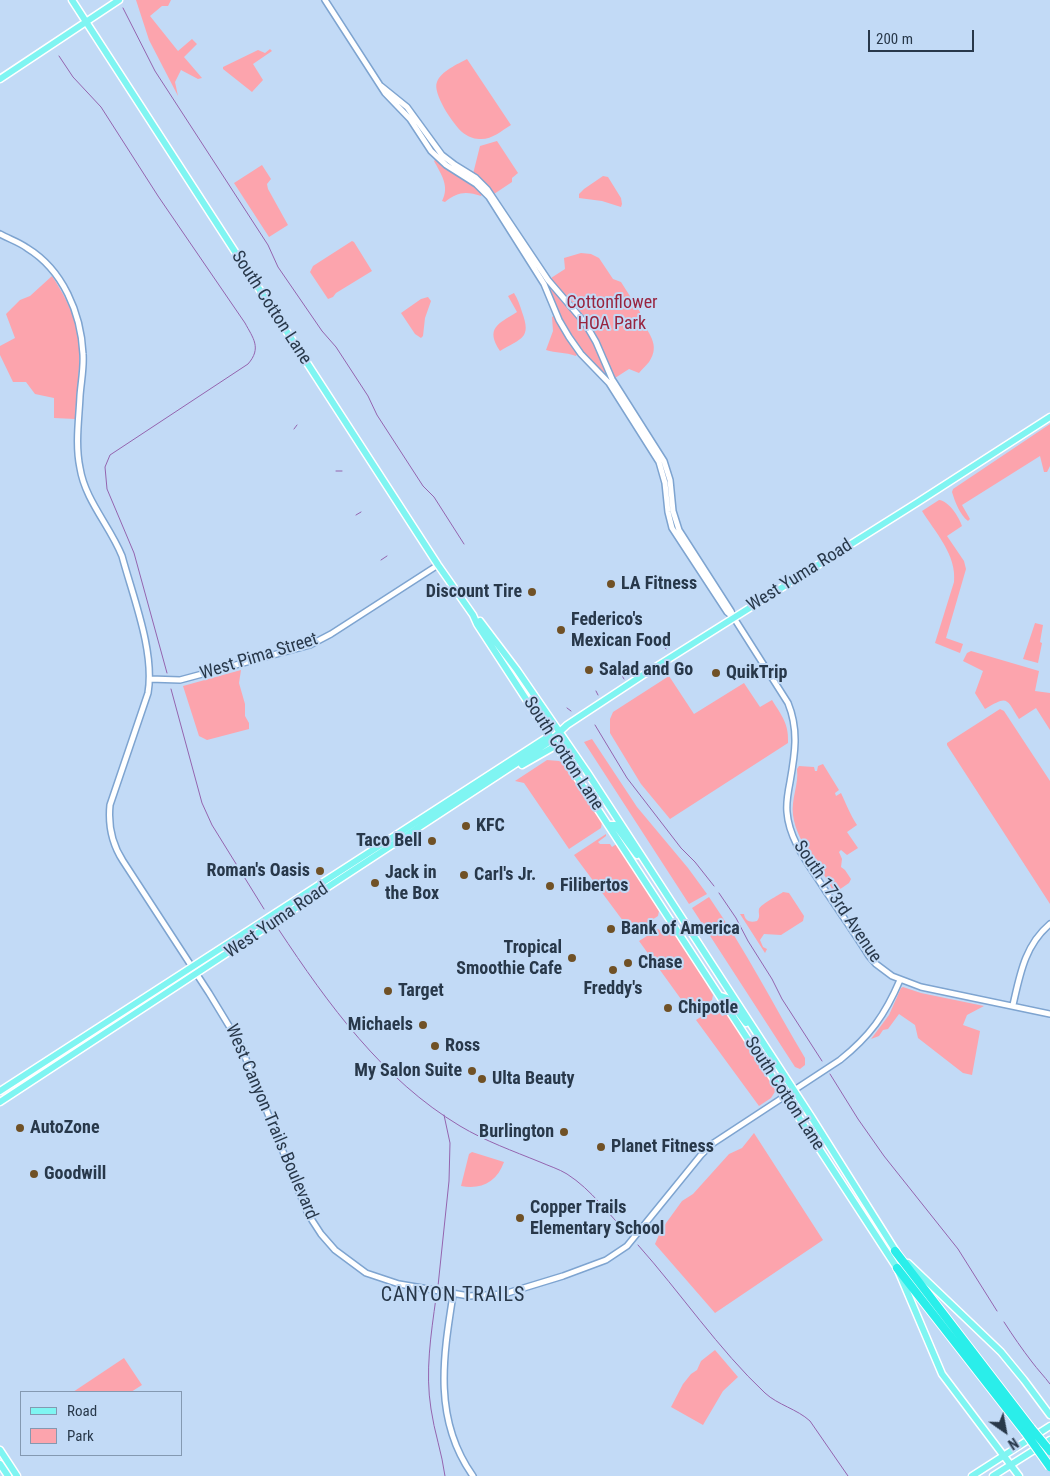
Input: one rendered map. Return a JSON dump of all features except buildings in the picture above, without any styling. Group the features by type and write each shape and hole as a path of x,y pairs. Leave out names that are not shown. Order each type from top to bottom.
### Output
{"highway":[{"path":"895,1251 1028,1430 1050,1467"},
{"path":"898,1268 1028,1430 1050,1451"}],"main road":[{"name":"South Cotton Lane","path":"72,0 438,565 473,615 898,1268 942,1374 1019,1476"},
{"path":"0,79 119,0"},
{"name":"West Yuma Road","path":"0,1102 512,767 620,690 1050,417"},
{"name":"South Cotton Lane","path":"473,615 480,621 517,670 560,731 794,1090 895,1251 1001,1352 1050,1414"},
{"path":"493,647 512,669 517,670"},
{"name":"West Yuma Road","path":"0,1091 546,738 552,738"},
{"path":"512,767 515,768 557,745"},
{"path":"436,816 437,812 488,776"},
{"path":"609,825 615,824 641,861 653,873"},
{"path":"287,914 287,909 314,891 316,887"},
{"path":"669,916 677,910"},
{"path":"720,996 727,998 757,1033"},
{"path":"972,1476 1050,1426"},
{"path":"993,1476 1050,1440"},
{"path":"0,1450 17,1476"},
{"path":"0,1464 8,1476"}],"street":[{"name":"South 173rd Avenue","path":"325,0 381,86 410,119 434,155 450,168 472,181 489,197 544,284 559,320 569,337 581,354 609,383 659,462 665,483 672,528 726,612 734,618"},
{"name":"South 173rd Avenue","path":"381,86 406,107 442,154 476,178 487,189 548,280 585,323 596,342 612,379 662,458 670,480 673,511 679,530 788,703 792,713 796,749 787,800 787,812 793,836 808,864 870,956 885,972 900,980 921,987 1050,1014"},
{"name":"West Canyon Trails Boulevard","path":"0,234 28,248 48,264 63,284 72,302 79,323 84,356 77,452 80,470 86,488 122,556 149,660 150,679 141,716 110,805 109,821 111,832 120,856 240,1044 302,1202 321,1234 341,1255 366,1273 399,1284 453,1294 488,1296 530,1287 606,1260 623,1250 633,1240 705,1151 720,1138 844,1056 870,1032 887,1009 900,980"},
{"name":"West Pima Street","path":"150,679 173,681 209,673 316,642 438,565"},
{"path":"1013,1005 1018,980 1027,952 1042,930 1050,924"},
{"path":"453,1294 445,1355 444,1398 449,1426 458,1450 473,1476"}],"green space":[{"path":"136,0 171,0 168,6 162,6 150,16 178,51 192,39 197,44 184,57 202,78 198,79 181,70 175,82 178,96 149,40"},
{"path":"270,49 272,51 253,64 263,80 252,92 223,69 223,67 258,50 265,53"},
{"path":"467,59 511,125 496,135 484,139 468,136 462,132 440,101 436,87 442,74"},
{"path":"497,141 518,173 512,178 512,182 494,194 473,174 480,146"},
{"path":"436,159 483,193 481,196 462,193 445,202 442,201 445,185 434,161"},
{"path":"262,165 271,179 267,184 268,189 288,225 269,237 234,183"},
{"path":"603,176 608,177 621,198 621,207 602,201 579,198 579,194 584,189"},
{"path":"352,241 372,271 328,299 310,272 313,266"},
{"path":"518,241 581,319 637,421 571,338"},
{"name":"Cottonflower HOA Park","path":"581,253 591,254 599,258 613,279 621,282 640,312 640,319 650,334 654,350 649,362 639,373 629,369 615,378 593,329 551,278 565,269 564,258"},
{"path":"52,276 70,308 79,339 75,419 54,418 54,398 35,394 26,382 13,382 0,355 0,346 15,338 6,314 20,300 30,296"},
{"path":"514,293 525,321 525,333 519,340 500,351 494,337 494,332 499,324 517,312 508,296"},
{"path":"428,297 431,301 421,338 415,334 401,313 421,299"},
{"path":"555,315 578,353 576,356 546,350 553,331 552,317"},
{"path":"1050,424 1050,466 1047,472 1044,472 1040,456 962,505 970,519 968,521 958,508 952,492 953,489"},
{"path":"939,500 950,506 962,526 947,536 964,561 966,569 946,638 963,644 960,653 935,643 954,582 954,572 949,553 922,511"},
{"path":"1035,623 1043,625 1038,663 1023,659"},
{"path":"971,651 1039,671 1035,691 1050,693 1050,730 1036,708 1019,719 1006,701 1002,700 985,709 975,693 983,671 963,661 967,653"},
{"path":"241,670 239,683 249,729 207,740 199,736 183,686"},
{"path":"669,676 694,714 744,683 760,707 772,700 784,720 788,736 788,743 670,819 641,784 610,733 610,719 613,712"},
{"path":"1000,709 1004,711 1050,781 1050,904 947,745 947,743"},
{"path":"592,739 637,807 707,894 689,904 584,742"},
{"path":"547,760 559,761 568,766 602,822 601,828 569,849 524,783 515,781"},
{"path":"823,764 839,790 835,793 836,796 841,793 857,825 847,832 858,848 847,855 841,850 839,852 842,859 841,867 851,879 849,883 836,892 833,891 804,845 795,826 793,815 797,769 799,766 814,767 815,771 817,771 818,766"},
{"path":"606,834 598,842 600,844 610,844 612,847 618,843 659,911 658,916 632,933 574,855"},
{"path":"783,892 789,893 804,916 803,921 781,935 764,934 760,940 763,947 767,949 765,953 740,914 744,914 748,921 757,921 760,907"},
{"path":"709,897 747,957 805,1058 805,1065 800,1069 795,1067 692,908"},
{"path":"665,928 671,933 675,931 713,995 712,1000 691,1013 639,941 658,929 661,931"},
{"path":"903,987 921,993 984,1006 967,1015 963,1025 980,1031 972,1075 963,1073 918,1038 915,1025 899,1014 888,1029 883,1030 879,1036 871,1039 889,1015"},
{"path":"716,1007 722,1016 728,1014 776,1090 771,1098 759,1106 696,1020"},
{"path":"754,1133 823,1240 715,1313 655,1244 661,1230 682,1201 693,1194 729,1154 742,1148"},
{"path":"472,1152 504,1162 497,1175 487,1183 475,1187 461,1186 469,1154"},
{"path":"715,1350 738,1377 723,1391 703,1425 671,1407 683,1384 697,1370 701,1361"},
{"path":"124,1358 142,1385 133,1391 74,1391"}],"waterway":[{"path":"123,8 155,71 268,245 278,267 322,331 336,347 423,486 434,497 464,544"},
{"path":"59,56 73,77 101,107 158,196 245,323 255,343 255,353 248,364 110,455 105,467 107,489 134,553 167,673"},
{"path":"294,429 297,425"},
{"path":"336,471 342,471"},
{"path":"356,515 361,512"},
{"path":"381,560 387,556"},
{"path":"621,674 624,679"},
{"path":"171,689 202,803 212,825 264,909"},
{"path":"596,691 598,695"},
{"path":"567,708 571,711"},
{"path":"595,725 627,778 681,848 714,886"},
{"path":"719,893 736,918 782,999 822,1061"},
{"path":"279,930 317,985 359,1038 406,1086 460,1126 499,1146 557,1169 576,1180 629,1235"},
{"path":"830,1074 884,1156 958,1249 997,1311"},
{"path":"438,1286 449,1181 450,1143 444,1115"},
{"path":"638,1245 748,1376 770,1397 810,1421 848,1476"},
{"path":"436,1298 429,1353 429,1395 445,1476"},
{"path":"1004,1322 1028,1357 1050,1384"}],"place":[{"name":"LA Fitness","path":"611,584"},
{"name":"Discount Tire","path":"532,592"},
{"name":"Federico's Mexican Food","path":"561,630"},
{"name":"Salad and Go","path":"589,670"},
{"name":"QuikTrip","path":"716,673"},
{"name":"KFC","path":"466,826"},
{"name":"Taco Bell","path":"432,841"},
{"name":"Roman's Oasis","path":"320,871"},
{"name":"Carl's Jr.","path":"464,875"},
{"name":"Jack in the Box","path":"375,883"},
{"name":"Filibertos","path":"550,886"},
{"name":"Bank of America","path":"611,929"},
{"name":"Tropical Smoothie Cafe","path":"572,958"},
{"name":"Chase","path":"628,963"},
{"name":"Freddy's","path":"613,970"},
{"name":"Target","path":"388,991"},
{"name":"Chipotle","path":"668,1008"},
{"name":"Michaels","path":"423,1025"},
{"name":"Ross","path":"435,1046"},
{"name":"My Salon Suite","path":"472,1071"},
{"name":"Ulta Beauty","path":"482,1079"},
{"name":"AutoZone","path":"20,1128"},
{"name":"Burlington","path":"564,1132"},
{"name":"Planet Fitness","path":"601,1147"},
{"name":"Goodwill","path":"34,1174"},
{"name":"Copper Trails Elementary School","path":"520,1218"}],"district":[{"name":"CANYON TRAILS","path":"453,1296"}]}
